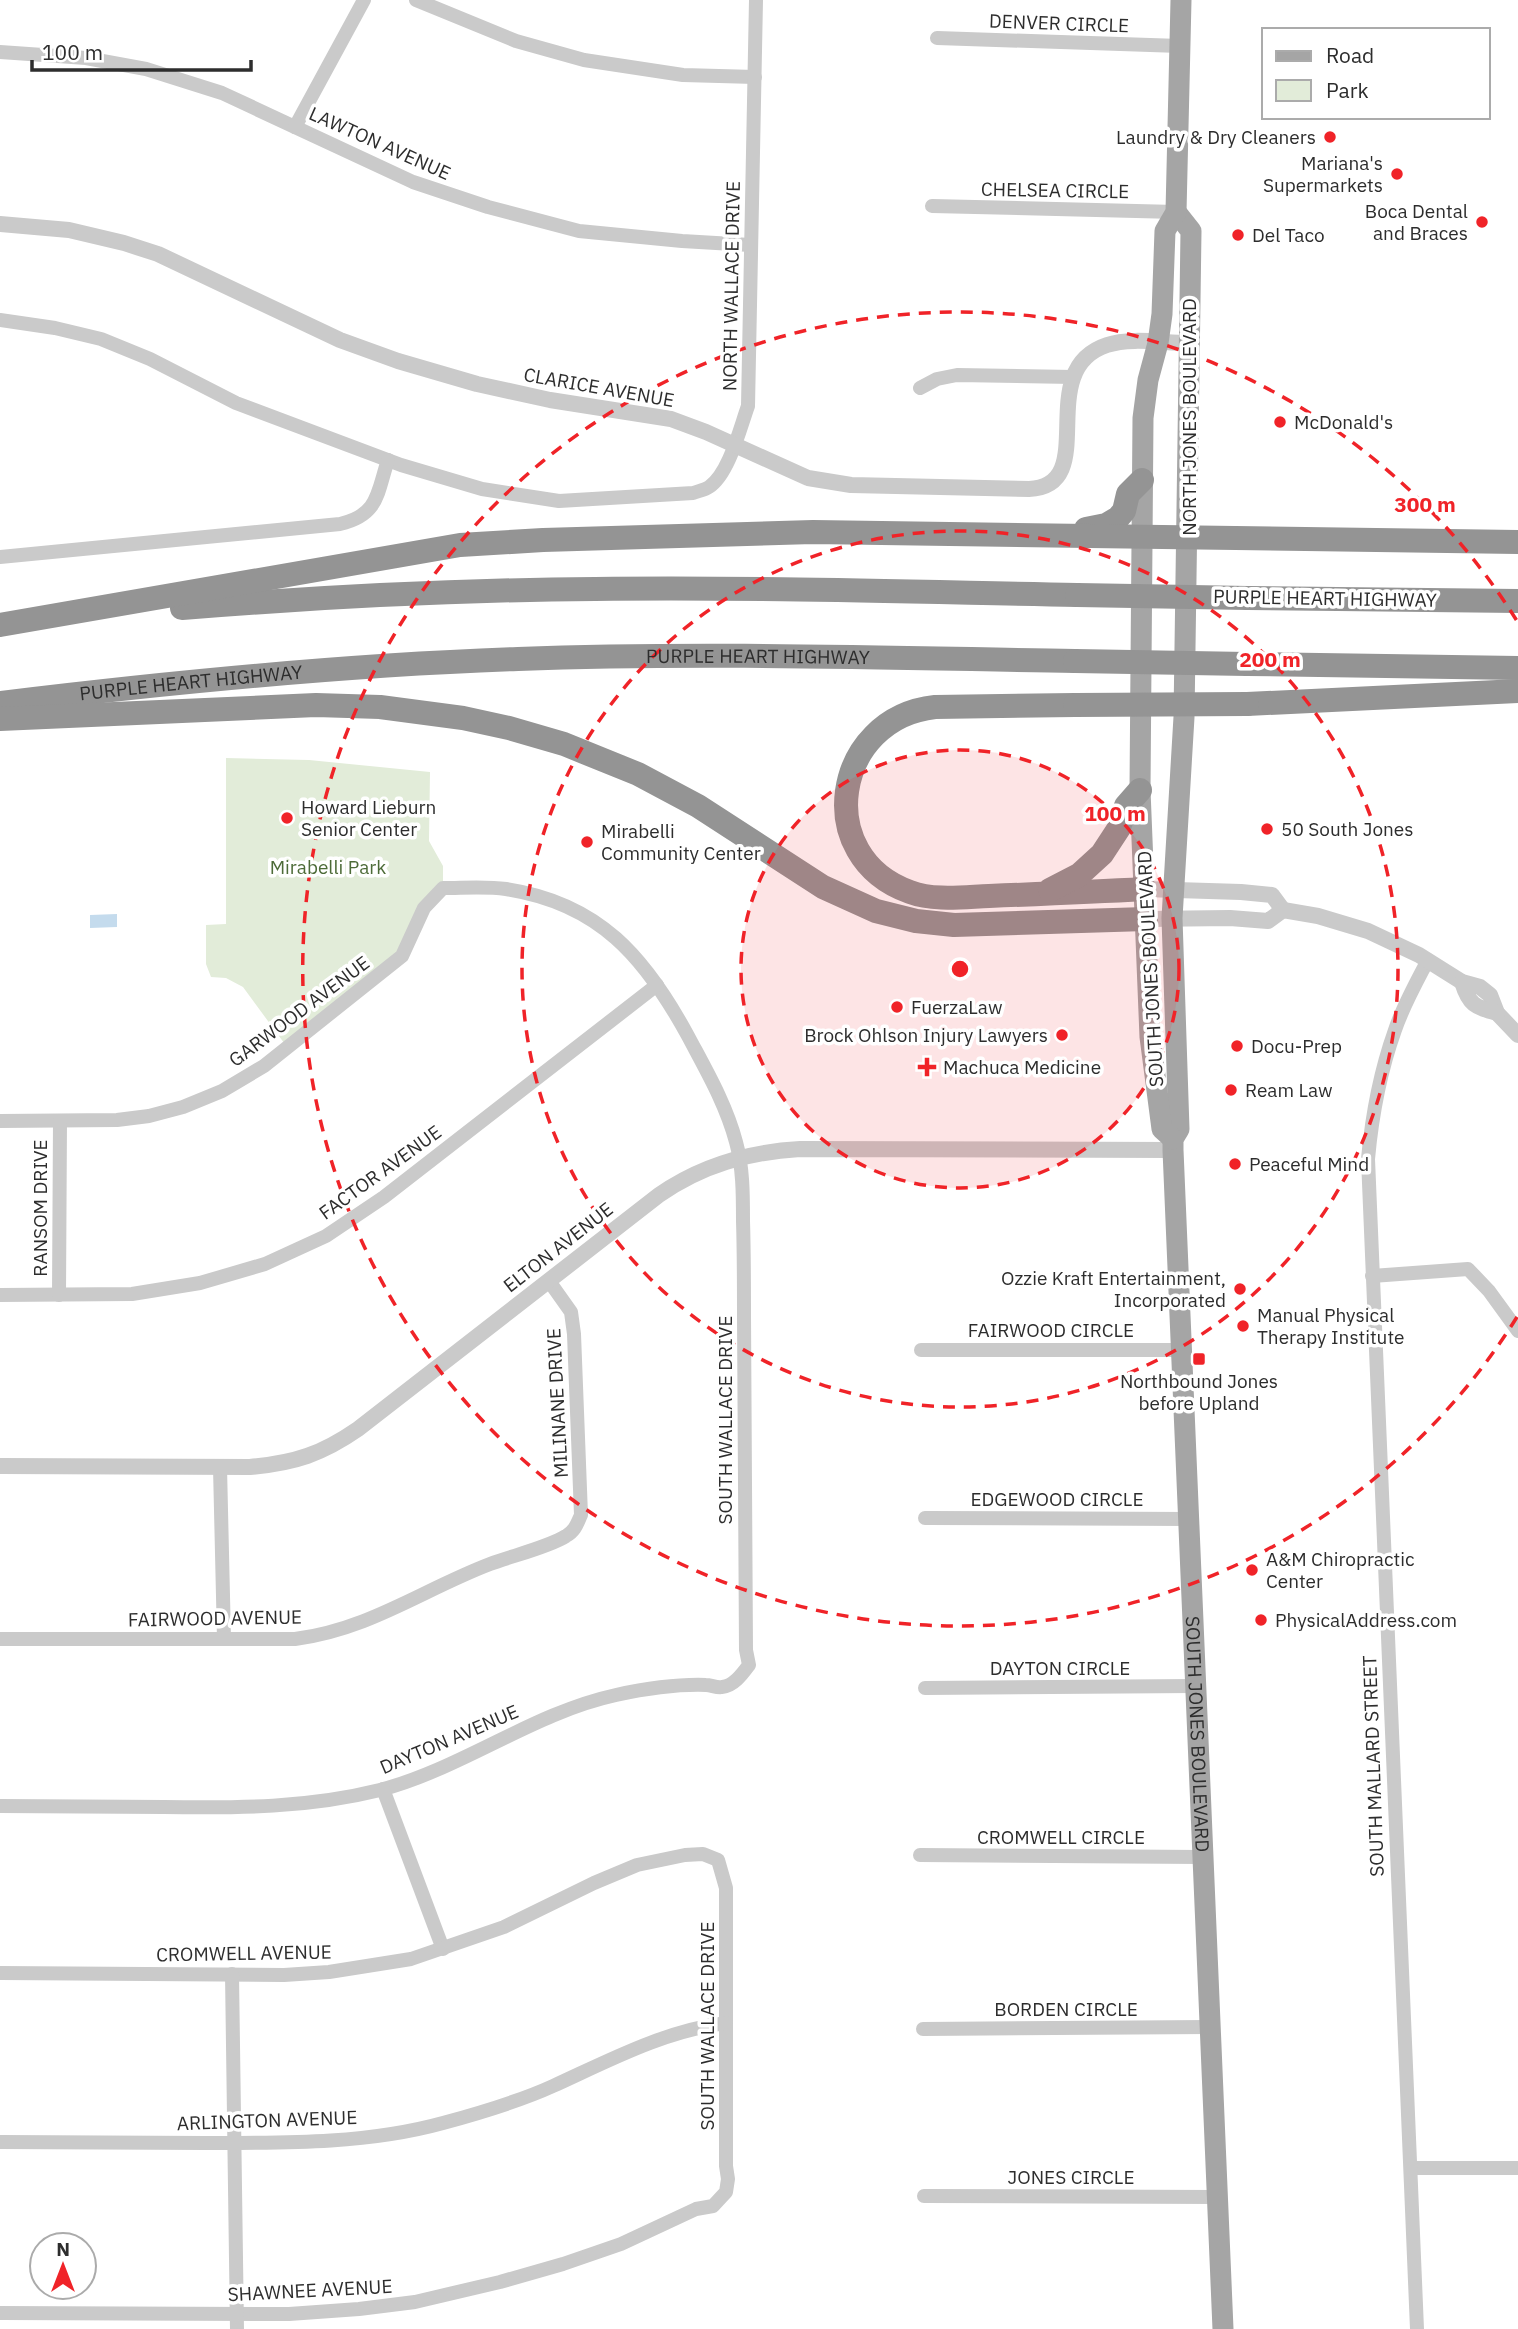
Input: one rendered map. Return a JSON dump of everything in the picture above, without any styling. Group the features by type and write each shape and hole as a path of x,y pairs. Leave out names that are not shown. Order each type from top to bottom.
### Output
{"highway":[{"path":"1073,536 1091,526 1106,525 1118,517 1124,511 1128,494 1142,480"},
{"path":"0,625 460,545 734,533 1518,542"},
{"name":"PURPLE HEART HIGHWAY","path":"0,625 277,600 452,592 651,589 1518,601"},
{"name":"PURPLE HEART HIGHWAY","path":"0,703 251,675 518,659 692,656 1518,668"},
{"path":"1144,889 1036,895 925,896 909,892 885,879 865,860 850,832 846,807 848,779 857,757 883,726 907,713 945,706 1247,704 1518,691"},
{"path":"0,719 316,705 380,707 463,718 564,744 638,774 698,806 823,887 876,911 916,921 954,925 1146,919"},
{"path":"1036,895 1066,883 1097,859 1116,833 1126,806 1140,790"}],"main road":[{"name":"NORTH JONES BOULEVARD","path":"1140,627 1146,392 1163,308 1165,231 1176,212 1181,0"},
{"name":"NORTH JONES BOULEVARD","path":"1176,212 1191,231 1186,628"},
{"name":"SOUTH JONES BOULEVARD","path":"1140,627 1140,790 1152,1056 1162,1129 1173,1144"},
{"name":"SOUTH JONES BOULEVARD","path":"1186,628 1181,788 1172,918 1179,1129 1173,1144 1223,2329"}],"street":[{"path":"295,127 364,0"},
{"path":"416,0 516,41 584,60 683,75 755,77"},
{"name":"NORTH WALLACE DRIVE","path":"388,460 482,489 547,500 693,493 709,488 719,477 734,446 748,406 756,0"},
{"name":"DENVER CIRCLE","path":"937,38 1180,46"},
{"name":"LAWTON AVENUE","path":"0,52 86,58 146,69 222,93 413,182 488,207 579,231 682,242 750,245"},
{"name":"CHELSEA CIRCLE","path":"932,206 1176,212"},
{"name":"CLARICE AVENUE","path":"0,224 69,230 124,243 158,254 340,340 398,361 477,384 550,400 671,419 808,478 835,483 1039,489 1054,482 1064,466 1068,399 1073,377"},
{"path":"0,320 55,328 101,339 150,359 236,403 388,460 374,506 357,520 326,526 0,557"},
{"path":"920,388 937,379 957,375 1073,377 1086,358 1102,347 1120,342 1188,342"},
{"name":"SOUTH WALLACE DRIVE","path":"424,908 443,888 503,888 530,893 568,908 603,927 641,962 715,1084 736,1141 743,1188 746,1650 749,1664 739,1679"},
{"path":"1144,889 1272,895 1283,910 1318,916 1362,929 1428,960 1462,982 1467,998 1478,1007 1497,1013 1518,1035"},
{"name":"GARWOOD AVENUE","path":"0,1121 117,1120 149,1116 183,1107 222,1091 264,1066 402,956 424,908"},
{"path":"1146,919 1230,918 1268,921 1283,910"},
{"name":"SOUTH MALLARD STREET","path":"1417,2329 1368,1159 1373,1110 1395,1030 1428,960"},
{"name":"FACTOR AVENUE","path":"0,1295 132,1294 200,1283 265,1264 326,1236 384,1197 657,985"},
{"name":"RANSOM DRIVE","path":"59,1295 60,1121"},
{"name":"ELTON AVENUE","path":"0,1466 250,1467 309,1457 337,1444 680,1180 739,1157 800,1149 1173,1144"},
{"path":"1372,1276 1468,1269 1489,1291 1518,1331"},
{"name":"MILINANE DRIVE","path":"549,1281 571,1312 574,1334 581,1515 575,1529"},
{"name":"FAIRWOOD CIRCLE","path":"921,1350 1181,1350"},
{"path":"220,1467 224,1639"},
{"name":"EDGEWOOD CIRCLE","path":"925,1518 1189,1519"},
{"name":"FAIRWOOD AVENUE","path":"0,1639 295,1639 323,1635 360,1624 488,1564 565,1538 575,1529"},
{"name":"DAYTON AVENUE","path":"0,1806 248,1808 297,1805 383,1789 441,1768 567,1709 616,1695 707,1685 722,1688 739,1679"},
{"name":"DAYTON CIRCLE","path":"925,1688 1195,1686"},
{"path":"383,1789 443,1949"},
{"name":"CROMWELL AVENUE","path":"0,1973 284,1975 329,1972 411,1959 443,1949 504,1927 594,1883 637,1866 685,1855 703,1854 718,1860"},
{"name":"CROMWELL CIRCLE","path":"920,1855 1202,1857"},
{"name":"SOUTH WALLACE DRIVE","path":"718,1860 726,1888 726,2166 729,2179 726,2192"},
{"path":"232,1974 237,2322"},
{"name":"ARLINGTON AVENUE","path":"0,2142 307,2142 345,2139 440,2124 550,2087 655,2040 683,2031 726,2023"},
{"name":"BORDEN CIRCLE","path":"923,2029 1210,2027"},
{"path":"1411,2168 1518,2168"},
{"name":"SHAWNEE AVENUE","path":"0,2313 237,2322 415,2302 500,2283 621,2244 696,2209 713,2206 726,2192"},
{"name":"JONES CIRCLE","path":"923,2196 1218,2197"}],"green space":[{"name":"Mirabelli Park","path":"226,758 309,760 430,772 429,841 443,866 443,888 402,956 287,1047 243,987 226,978 211,977 206,964 206,925 226,924"}],"water":[{"path":"117,914 117,927 90,928 90,915"}],"place":[{"name":"Laundry & Dry Cleaners","path":"1330,137"},
{"name":"Mariana's Supermarkets","path":"1397,174"},
{"name":"Boca Dental and Braces","path":"1482,222"},
{"name":"Del Taco","path":"1238,235"},
{"name":"McDonald's","path":"1280,422"},
{"name":"Howard Lieburn Senior Center","path":"287,818"},
{"name":"50 South Jones","path":"1267,829"},
{"name":"Mirabelli Community Center","path":"587,842"},
{"name":"FuerzaLaw","path":"897,1007"},
{"name":"Brock Ohlson Injury Lawyers","path":"1062,1035"},
{"name":"Docu-Prep","path":"1237,1046"},
{"name":"Machuca Medicine","path":"927,1067"},
{"name":"Ream Law","path":"1231,1090"},
{"name":"Peaceful Mind","path":"1235,1164"},
{"name":"Ozzie Kraft Entertainment, Incorporated","path":"1240,1289"},
{"name":"Manual Physical Therapy Institute","path":"1243,1326"},
{"name":"Northbound Jones before Upland","path":"1199,1359"},
{"name":"A&M Chiropractic Center","path":"1252,1570"},
{"name":"PhysicalAddress.com","path":"1261,1620"}]}
